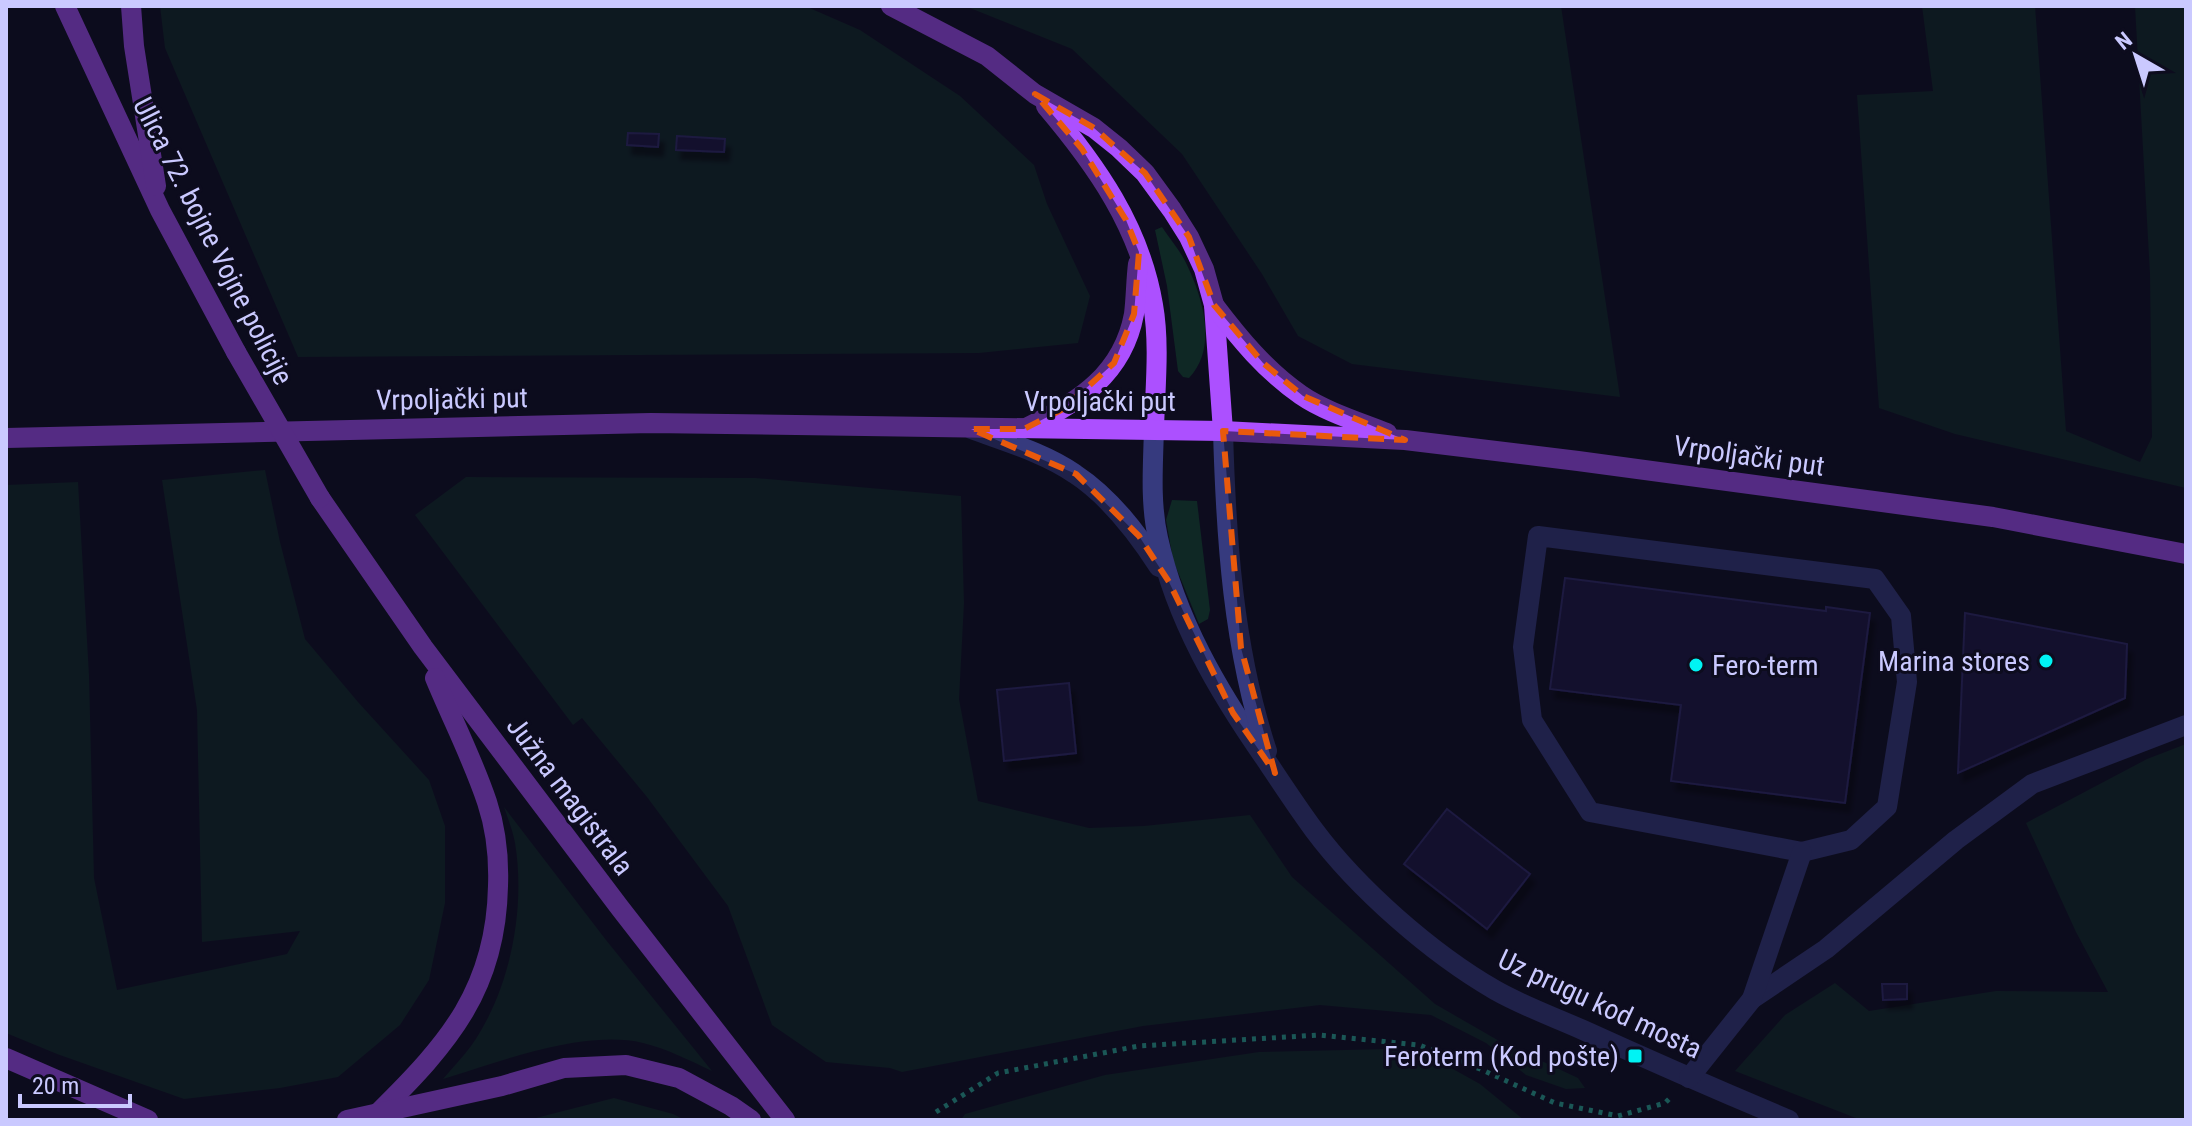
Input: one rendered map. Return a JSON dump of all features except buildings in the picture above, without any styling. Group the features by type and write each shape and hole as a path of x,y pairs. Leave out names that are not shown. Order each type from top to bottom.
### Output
{"main road":[{"name":"Ulica 72. bojne Vojne policije","path":"65,6 160,210 236,352 320,498"},
{"path":"131,6 134,46 160,210"},
{"path":"891,6 987,56 1035,94 1094,128 1145,173 1189,237 1204,269 1214,305 1223,431"},
{"path":"1035,94 1082,149 1110,190 1139,252 1154,308 1154,429"},
{"path":"1024,429 1063,409 1092,388 1114,363 1126,341 1134,314 1139,252"},
{"path":"1214,305 1238,337 1303,396 1405,440"},
{"name":"Vrpoljački put","path":"6,438 651,423 1154,429 1405,440 1993,517 2186,554"},
{"name":"Južna magistrala","path":"320,498 423,647 785,1120"},
{"path":"379,1112 424,1067 457,1025 485,970 497,920 499,858 488,804 423,647"},
{"path":"6,1058 148,1120"},
{"path":"347,1120 502,1086 564,1068 626,1065 679,1078 751,1120"}],"street":[{"path":"971,429 1038,454 1076,474 1111,505 1139,536 1169,582"},
{"path":"1154,429 1153,490 1157,535 1169,582"},
{"path":"1223,431 1225,514 1241,648 1257,720 1275,773"},
{"path":"1538,536 1875,579 1901,616 1907,682 1887,807 1851,840 1802,852 1590,812 1532,720 1523,647 1538,536"},
{"name":"Uz prugu kod mosta","path":"1169,582 1182,616 1233,713 1316,832 1372,896 1437,952 1496,990 1789,1120"},
{"path":"1689,1078 1752,999 1826,949 1956,840 2032,784 2186,725"},
{"path":"1752,999 1802,852"}],"path":[{"path":"936,1112 998,1073 1139,1046 1319,1035 1419,1045 1555,1103 1618,1116 1665,1103 1689,1078"}],"highlighted area":[{"path":"1035,94 1094,128 1145,173 1189,237 1214,305 1263,363 1303,396 1405,440 1223,431 1241,648 1275,773 1233,713 1169,582 1139,536 1076,474 971,429 1024,429 1063,409 1114,363 1134,314 1139,252 1126,220 1082,149"}],"green space":[{"path":"160,6 805,6 860,30 960,96 1034,165 1047,204 1090,296 1078,343 979,353 298,357 165,48"},
{"path":"965,6 1561,6 1620,397 1352,364 1298,336 1262,274 1182,154 1072,49"},
{"path":"1922,6 2035,6 2066,431 2140,462 2152,437 2150,274 2135,6 2186,6 2186,488 1955,434 1879,408 1857,95 1933,91"},
{"path":"1162,227 1191,273 1204,320 1203,351 1189,378 1178,371 1167,286 1155,230"},
{"path":"265,470 305,639 429,780 445,826 445,903 429,980 400,1025 338,1077 280,1088 184,1099 6,1033 6,485 78,482 89,675 94,878 117,990 287,954 300,931 202,942 197,710 162,480"},
{"path":"466,477 755,478 961,496 964,603 959,699 978,801 1089,828 1144,826 1250,815 1292,877 1435,1004 1501,1042 1578,1078 1585,1088 1566,1089 1526,1075 1486,1043 1431,1015 1320,1005 1143,1026 902,1072 890,1068 826,1062 772,1025 728,906 647,797 582,718 573,725 415,515"},
{"path":"1172,500 1197,501 1210,610 1208,619 1199,624 1173,560 1166,520"},
{"path":"2186,744 2186,1120 1861,1120 1735,1071 1785,1015 1835,983 1869,1011 1996,991 2108,992 2076,932 2026,823 2147,759"},
{"path":"504,807 712,1071 643,1043 595,1040 542,1049 443,1079 485,1024 512,949 518,868 514,838"},
{"path":"1388,1049 1435,1059 1480,1084 1524,1120 961,1120 965,1114 1105,1075 1259,1052"},
{"path":"614,1098 685,1120 528,1120"}],"place":[{"name":"Marina stores","path":"2046,661"},
{"name":"Fero-term","path":"1696,665"},
{"name":"Feroterm (Kod pošte)","path":"1635,1056"}]}
